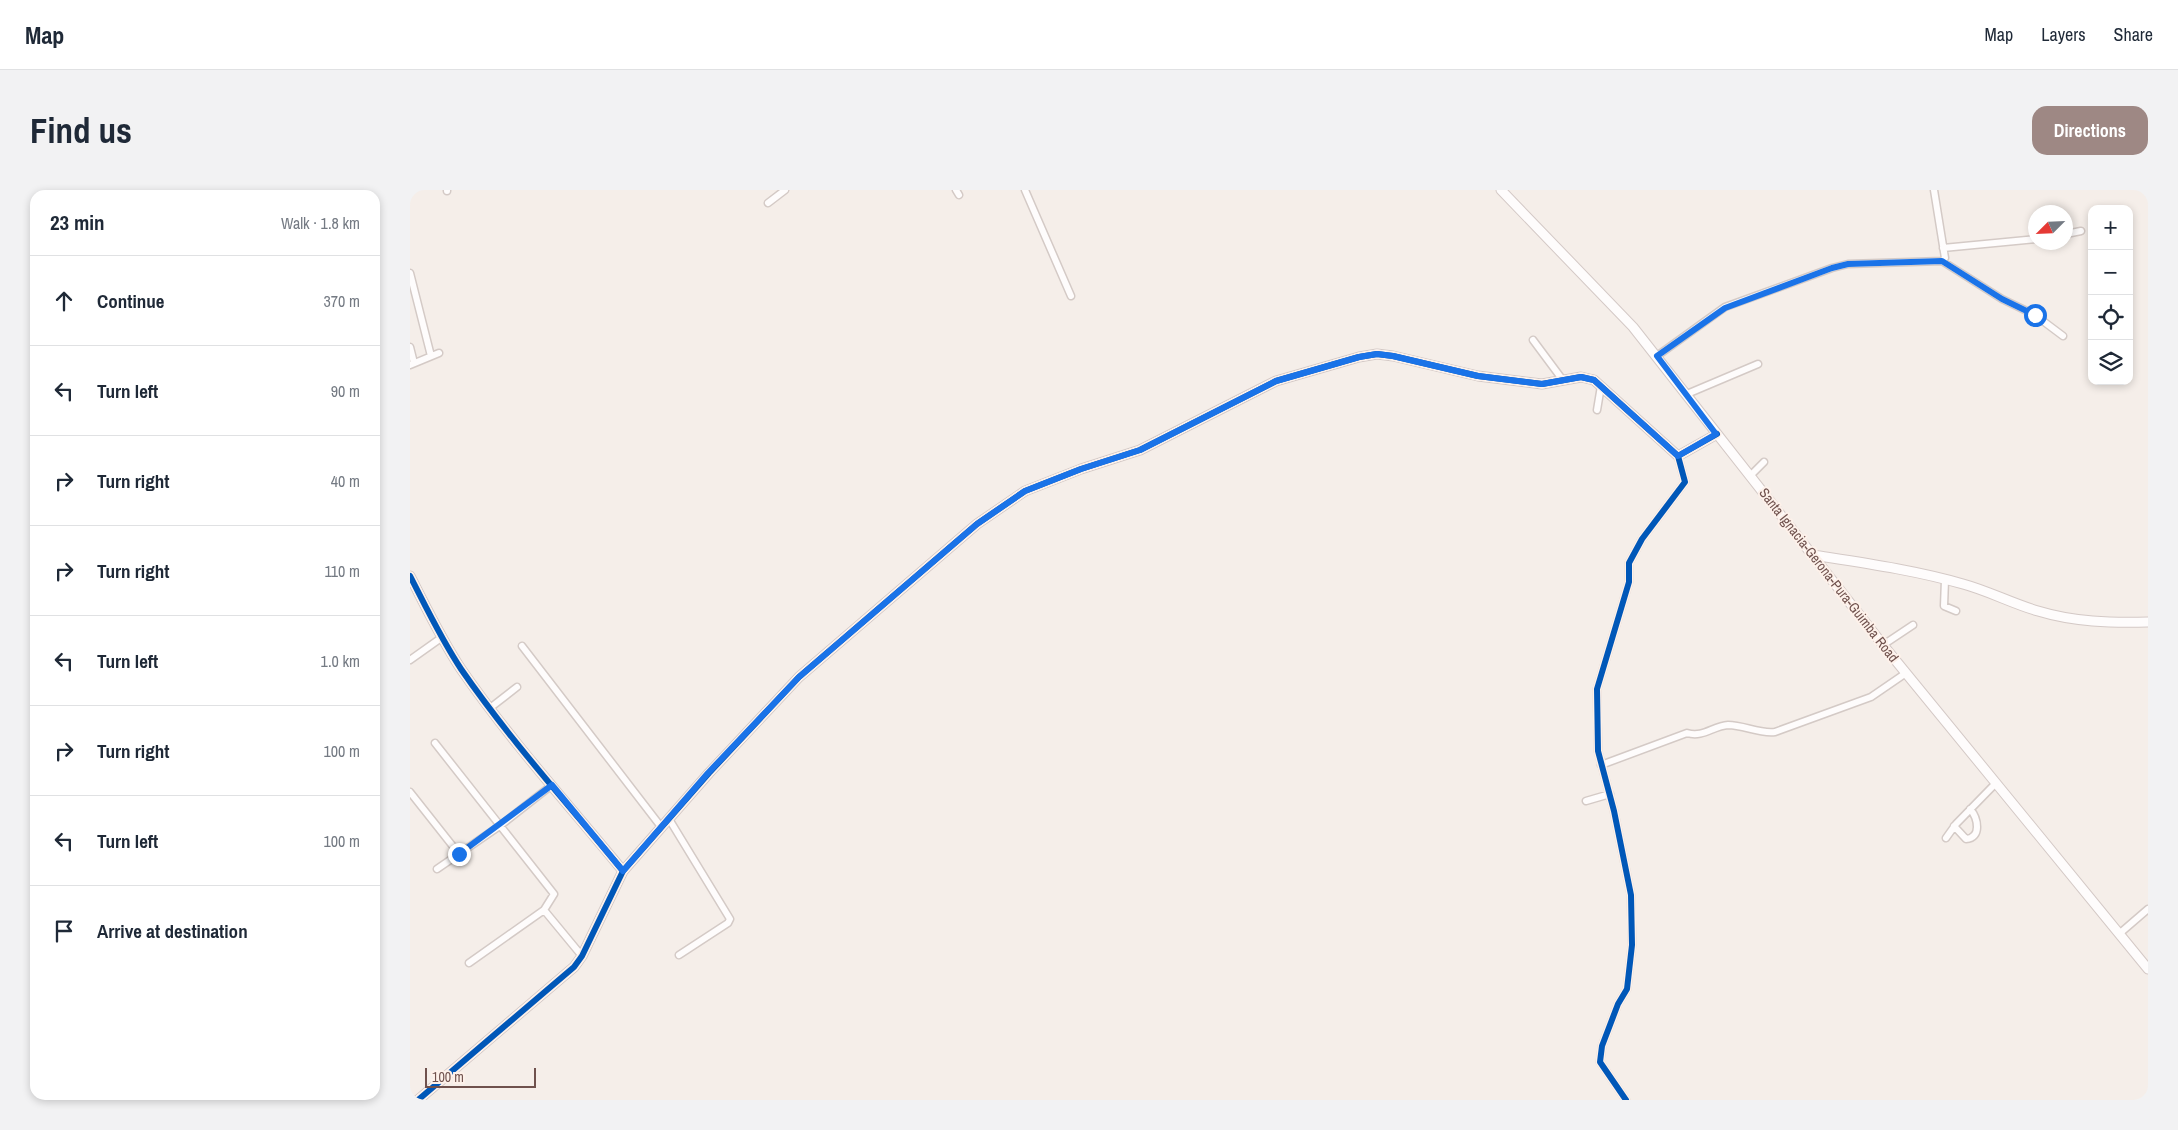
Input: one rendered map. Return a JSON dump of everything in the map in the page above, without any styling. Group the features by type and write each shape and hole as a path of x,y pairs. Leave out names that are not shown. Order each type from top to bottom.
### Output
{"street":[{"path":"768,203 785,190"},
{"path":"1024,190 1050,244 1071,296"},
{"name":"Santa Ignacia-Gerona-Pura-Guimba Road","path":"1500,190 1613,304 1657,356 1716,434 1906,674 2148,969"},
{"path":"1934,190 1942,248 1946,258 1942,261"},
{"path":"2073,233 2081,231"},
{"path":"1942,248 2028,239"},
{"path":"1657,356 1725,308 1832,268 1848,264 1942,261 2002,299 2035,315 2064,336"},
{"path":"410,272 431,356"},
{"path":"1533,340 1562,379"},
{"path":"410,347 412,364 440,354"},
{"path":"418,1100 557,982 582,956 623,871 668,819 799,677 977,524 1025,491 1081,469 1140,450 1276,381 1359,357 1377,354 1478,376 1542,384 1562,379 1587,378 1601,386 1678,456 1685,482 1642,539 1630,563 1629,582 1597,689 1600,765 1610,794 1631,895 1632,945 1627,989 1618,1004 1600,1057 1604,1069 1626,1100"},
{"path":"1686,394 1758,364"},
{"path":"1597,410 1601,386"},
{"path":"1678,456 1716,434"},
{"path":"1750,476 1764,462"},
{"path":"1813,555 1881,565 1964,584 2038,611 2060,616 2088,621 2148,622"},
{"path":"410,576 441,638 490,708 534,765 623,871"},
{"path":"1945,580 1944,606 1956,611"},
{"path":"1883,645 1913,626"},
{"path":"410,660 441,638"},
{"path":"522,646 662,828"},
{"path":"1600,765 1687,734 1695,736 1727,725 1743,726 1768,733 1775,732 1871,698 1906,674"},
{"path":"490,708 517,687"},
{"path":"435,743 553,891 553,897 544,910 469,963"},
{"path":"1946,838 1954,826 1996,783"},
{"path":"437,868 501,825 552,785"},
{"path":"410,792 459,854"},
{"path":"1586,801 1610,794"},
{"path":"1954,826 1966,839 1972,837 1977,830 1978,820 1970,809"},
{"path":"668,819 730,919 728,923 678,955"},
{"path":"2119,934 2148,909"},
{"path":"544,910 582,956"}],"cycle path":[{"path":"623,871 709,773 799,677 977,524 1025,491 1081,469 1140,450 1276,381 1359,357 1377,354 1478,376 1542,384 1581,377 1594,380 1678,456 1717,434"},
{"path":"1626,1100 1600,1062 1602,1046 1618,1004 1627,989 1632,945 1631,895 1614,811 1598,751 1597,689 1629,582 1629,563 1642,539 1685,482 1678,456"},
{"path":"410,576 434,623 461,669 519,746 623,871 582,956 574,967 418,1100"}],"route":[{"path":"459,854 501,825 552,785 623,871 708,773 799,677 845,635 977,524 1025,491 1081,469 1140,450 1276,381 1359,357 1377,354 1478,376 1542,384 1562,379 1587,378 1594,380 1678,456 1716,434 1657,356 1714,315 1740,300 1848,264 1942,261 2002,299 2035,315"}]}
